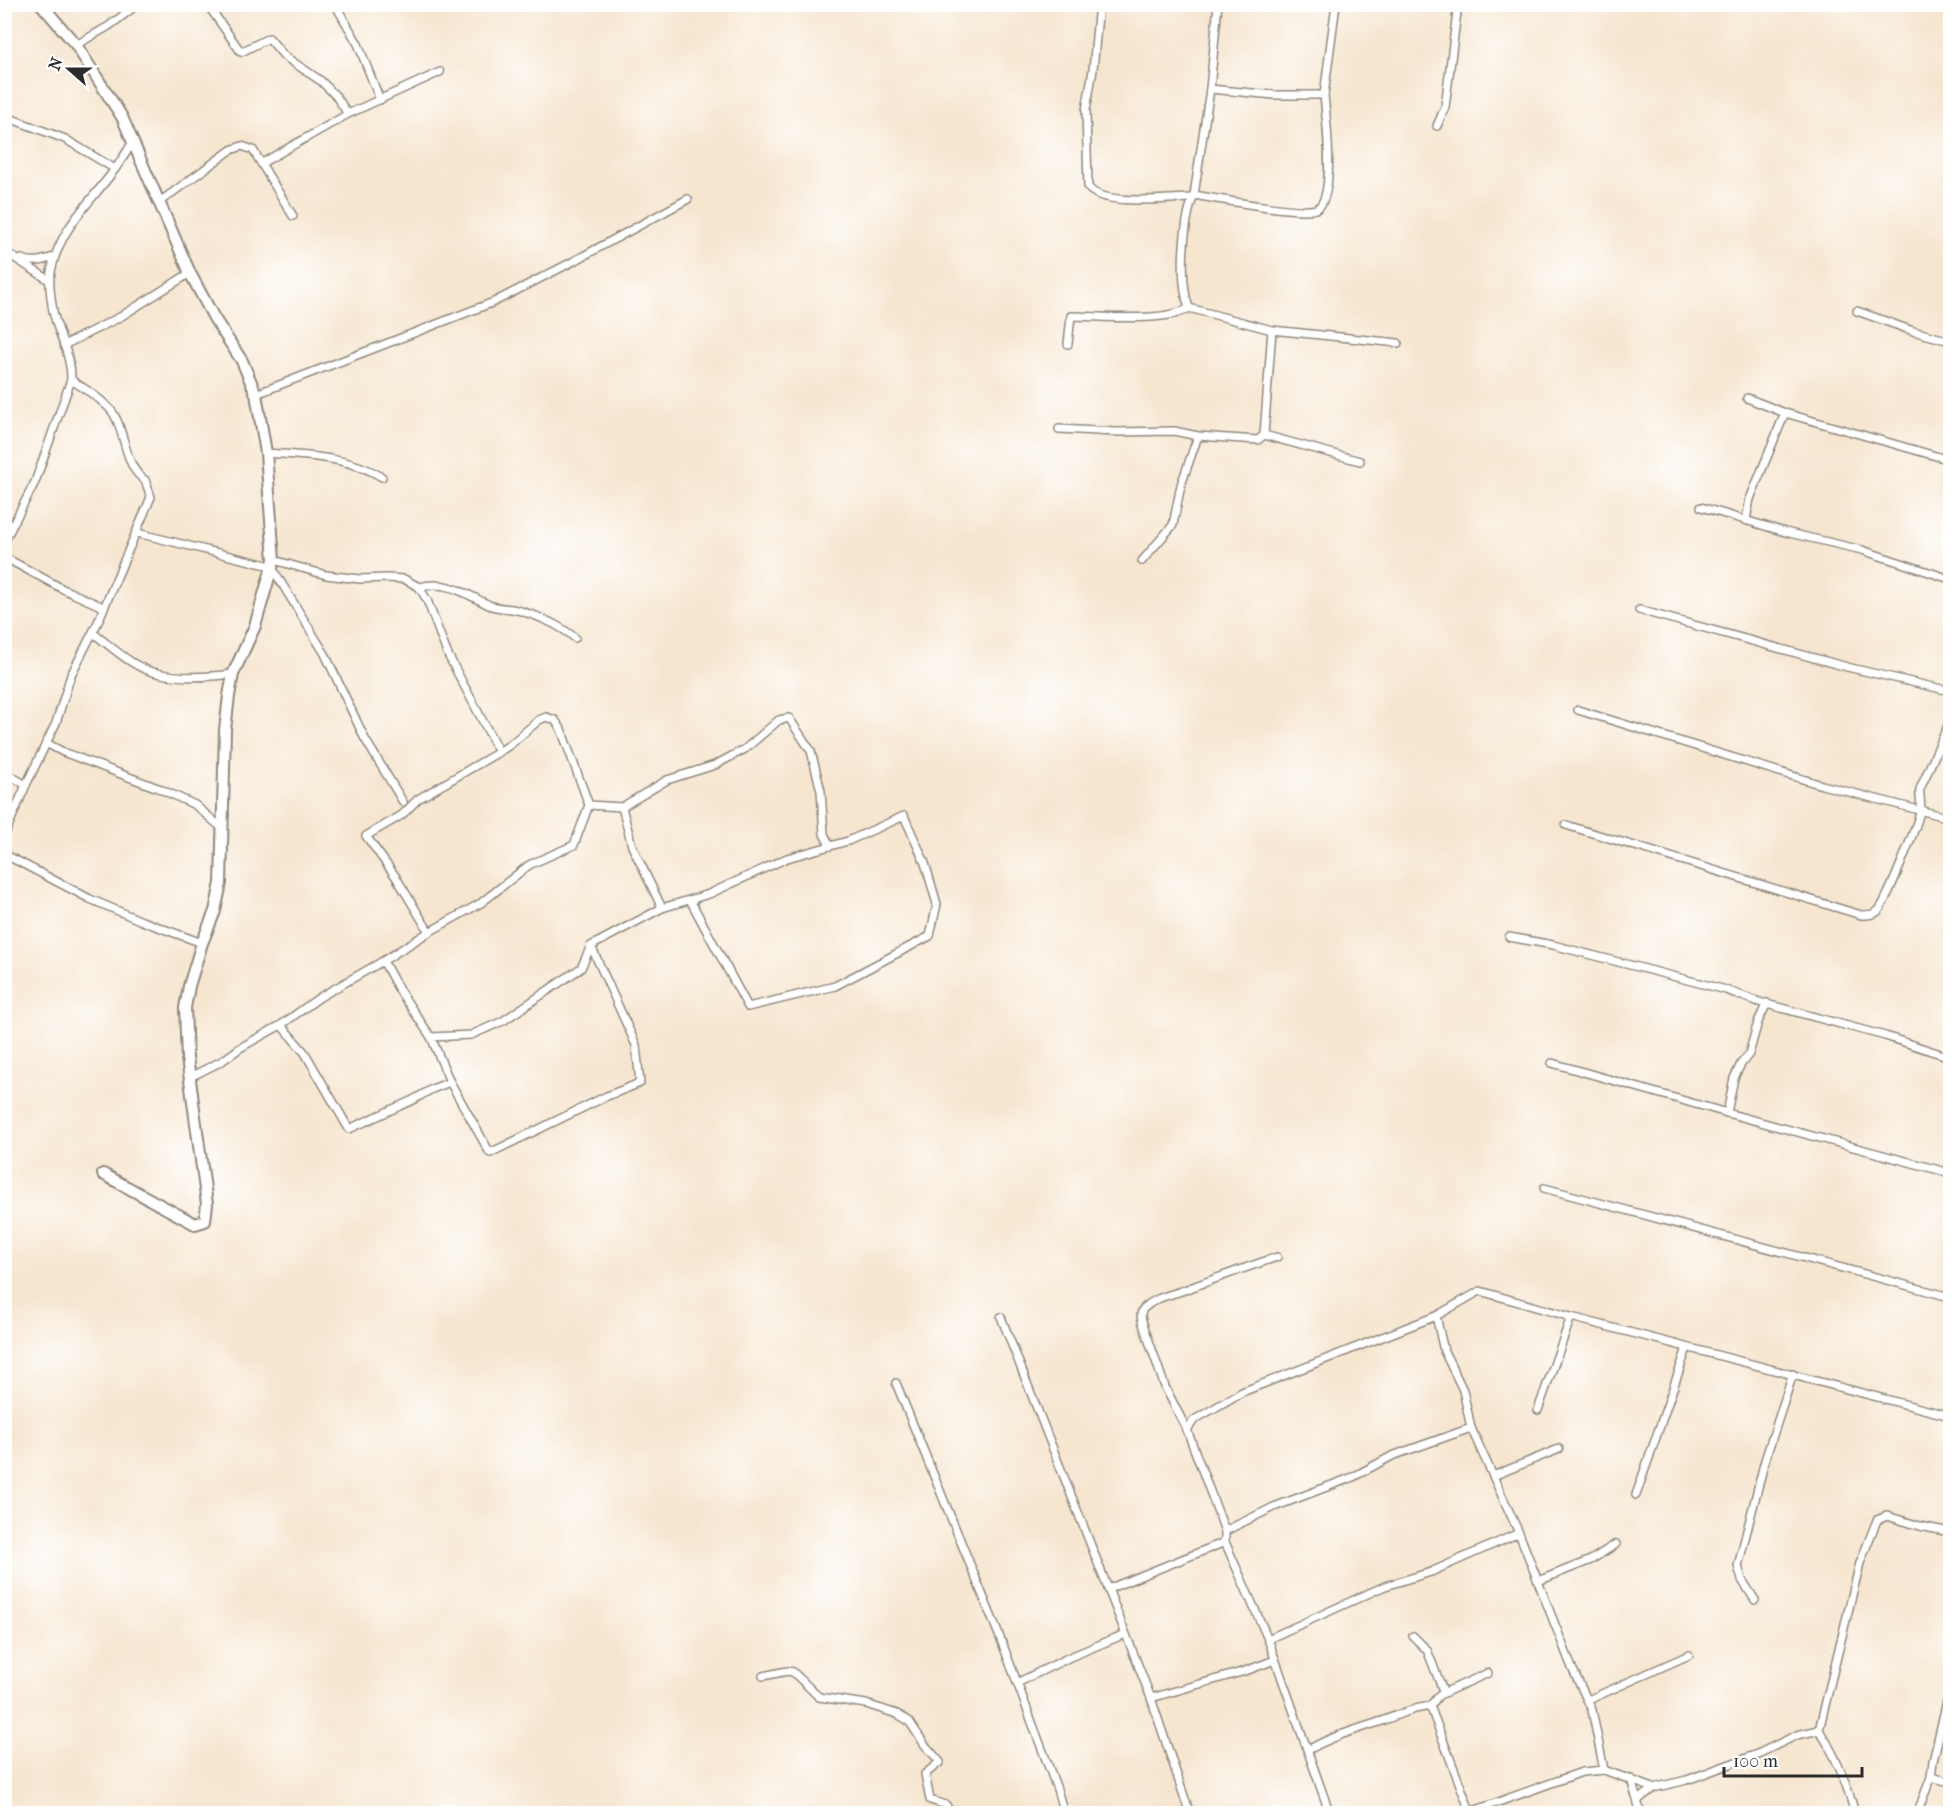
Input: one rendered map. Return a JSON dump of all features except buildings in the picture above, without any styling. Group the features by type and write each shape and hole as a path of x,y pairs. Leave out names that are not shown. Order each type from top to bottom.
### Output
{"street":[{"path":"41,4 76,45 122,117 190,273 214,318 242,361 256,394 266,453 273,563 255,626 233,674 225,730 221,883 215,911 202,943 185,1008 190,1077 207,1204 205,1221 195,1224 103,1174"},
{"path":"76,45 109,26 138,4"},
{"path":"207,4 241,52 269,38 284,56 321,81 336,96 348,114"},
{"path":"335,4 358,44 380,100"},
{"path":"1099,4 1093,70 1086,110 1088,187 1091,192 1114,199 1194,196 1293,210 1313,210 1323,202 1329,166 1324,95 1336,4"},
{"path":"1189,308 1185,296 1188,214 1194,196 1210,89 1218,4"},
{"path":"1437,126 1446,107 1458,4"},
{"path":"262,163 348,114 440,72"},
{"path":"1210,89 1274,95 1324,95"},
{"path":"4,116 65,139 115,169"},
{"path":"4,542 34,482 71,380 72,366 53,319 49,280 54,257 63,236 81,208 115,169 133,141"},
{"path":"159,203 231,150 242,146 254,150 293,216"},
{"path":"256,394 494,302 688,199"},
{"path":"4,250 28,262 39,262 54,257"},
{"path":"4,250 49,280"},
{"path":"64,345 120,317 190,273"},
{"path":"1068,344 1071,316 1176,315 1189,308 1272,330 1398,343"},
{"path":"1857,311 1913,331 1950,341"},
{"path":"1059,429 1116,432 1174,431 1198,436 1258,440 1264,435 1272,330"},
{"path":"4,836 56,723 71,675 93,633 151,497 145,480 138,476 125,447 119,424 110,409 71,380"},
{"path":"1747,398 1785,412 1950,460"},
{"path":"1746,520 1750,499 1785,412"},
{"path":"1264,435 1360,461"},
{"path":"1142,561 1173,525 1181,485 1198,436"},
{"path":"266,453 310,456 361,466 382,477"},
{"path":"1701,507 1785,532 1862,550 1950,579"},
{"path":"137,533 326,575 360,579 404,579 418,587 427,600 447,653 498,752"},
{"path":"4,557 63,589 103,607"},
{"path":"273,563 325,654 365,739 404,802"},
{"path":"418,587 442,585 460,590 489,605 521,611 542,619 567,631 575,638"},
{"path":"1639,610 1847,667 1950,690"},
{"path":"93,633 129,660 156,673 179,676 233,674"},
{"path":"1578,710 1822,785 1950,818"},
{"path":"190,1077 222,1061 281,1025 320,997 481,903 529,865 574,845 589,805 561,729 555,720 546,717 539,720 511,744 418,799 402,816 366,836 396,877 429,932"},
{"path":"589,805 621,807 667,780 715,765 745,749 779,720 789,718 811,751 821,791 824,834 830,846"},
{"path":"1566,825 1867,915 1878,911 1881,906 1921,809 1920,789 1950,720"},
{"path":"46,742 63,752 158,788 195,805 223,829"},
{"path":"4,771 26,785"},
{"path":"621,807 632,846 662,908"},
{"path":"431,1037 471,1035 503,1021 581,968 591,946 662,908 709,894 787,858 848,842 904,816 925,863 937,904 930,936 835,987 748,1007 690,900"},
{"path":"4,854 90,899 202,943"},
{"path":"1509,937 1576,951 1726,990 1950,1057"},
{"path":"383,961 399,990 431,1037 450,1082 490,1153 607,1096 640,1083 636,1044 591,946"},
{"path":"1727,1113 1734,1077 1740,1064 1749,1054 1758,1022 1767,1003"},
{"path":"281,1025 305,1053 349,1129 450,1082"},
{"path":"1552,1063 1950,1173"},
{"path":"1544,1188 1950,1297"},
{"path":"1277,1257 1162,1296 1141,1313 1165,1387 1187,1430 1225,1531 1225,1542 1268,1639 1330,1814"},
{"path":"1187,1430 1194,1420 1242,1392 1436,1317 1480,1291 1687,1348 1950,1416"},
{"path":"1000,1317 1152,1698 1190,1814"},
{"path":"1436,1317 1444,1351 1463,1390 1471,1428 1519,1533 1572,1668 1592,1710 1604,1770"},
{"path":"1538,1410 1571,1317"},
{"path":"1636,1495 1687,1348"},
{"path":"1755,1600 1742,1581 1738,1566 1792,1374"},
{"path":"896,1383 1017,1683 1058,1789 1064,1814"},
{"path":"1225,1531 1274,1507 1353,1477 1392,1456 1471,1428"},
{"path":"1493,1476 1559,1449"},
{"path":"1856,1814 1831,1747 1819,1730 1860,1563 1877,1520 1887,1516 1950,1532"},
{"path":"1268,1639 1385,1586 1431,1572 1519,1533"},
{"path":"1108,1589 1225,1542"},
{"path":"1538,1581 1591,1560 1616,1544"},
{"path":"1017,1683 1125,1634"},
{"path":"1413,1636 1427,1650 1444,1693"},
{"path":"1588,1700 1689,1655"},
{"path":"1152,1698 1275,1660"},
{"path":"763,1676 793,1672 819,1698 866,1704 897,1714 909,1721 940,1762 925,1774 930,1800 946,1805 951,1814"},
{"path":"1308,1750 1331,1738 1410,1709 1430,1706 1438,1695 1488,1673"},
{"path":"1917,1814 1931,1777 1950,1688"},
{"path":"1430,1706 1468,1813 1582,1772 1604,1770 1653,1788"},
{"path":"1638,1800 1653,1788 1687,1780 1760,1753 1797,1735 1819,1730"},
{"path":"1931,1777 1950,1782"},
{"path":"1631,1779 1641,1814"},
{"path":"1494,1804 1497,1814"}]}
